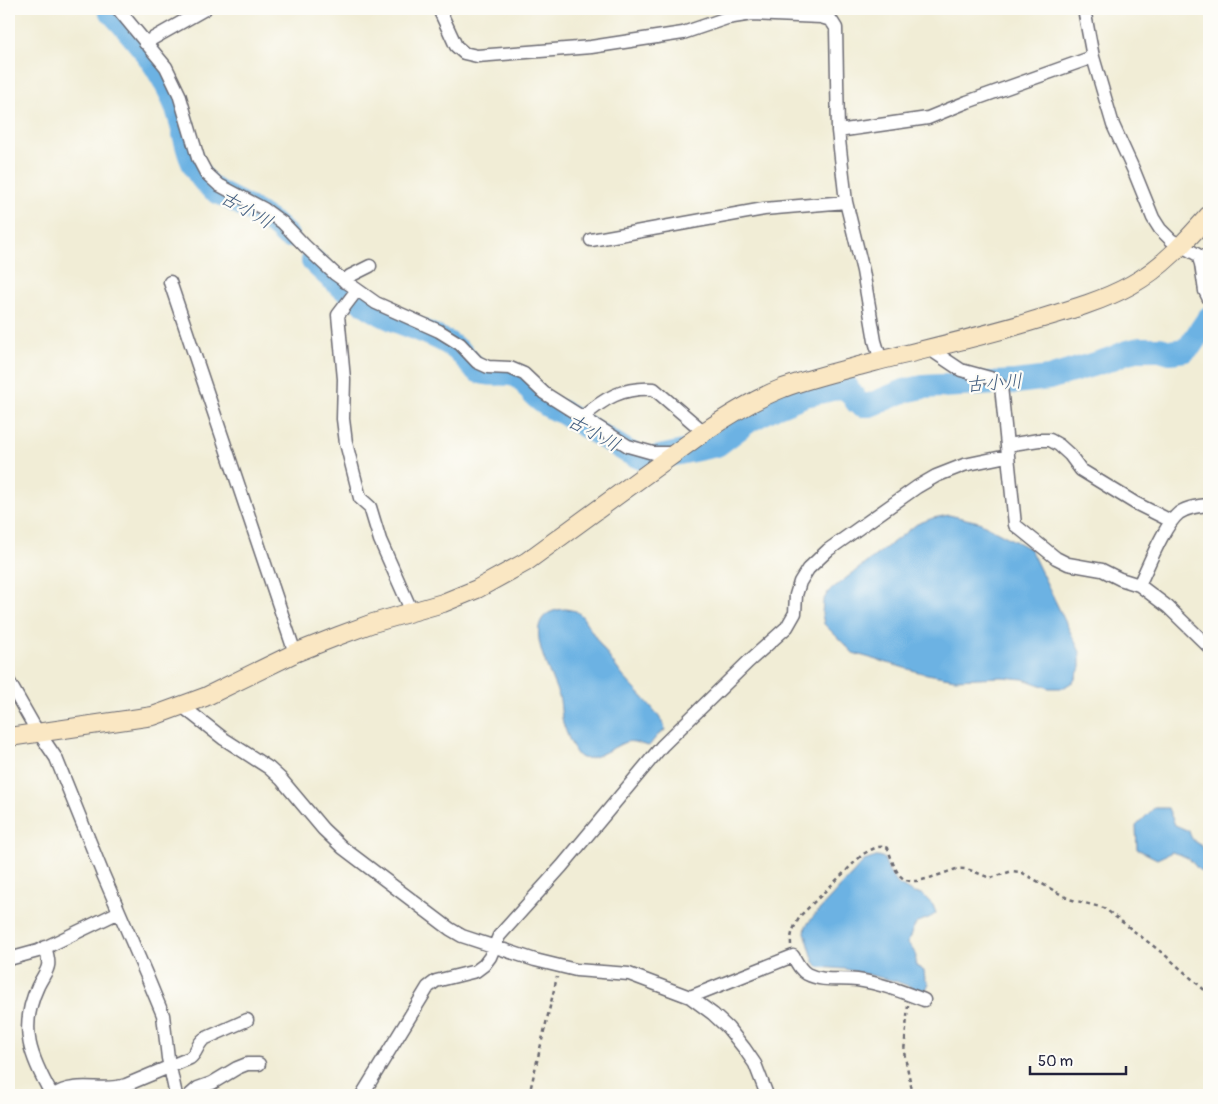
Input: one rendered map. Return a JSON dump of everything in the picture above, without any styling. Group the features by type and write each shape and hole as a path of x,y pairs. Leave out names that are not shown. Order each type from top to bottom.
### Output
{"street":[{"path":"118,9 166,68 179,94 198,158 206,173 218,185 264,209 283,223 305,246 356,290 376,303 439,332 460,344 477,362 488,367 510,368 524,374 544,394 628,446 653,453 676,452"},
{"path":"145,43 205,9"},
{"path":"439,9 456,46 464,53 477,56 600,46 683,32 727,18 752,14 821,13 831,20 836,28 838,131 846,202 863,271 875,342 881,361"},
{"path":"1085,9 1092,57 1113,125 1134,171 1152,218 1171,240 1198,256 1205,291 1209,299"},
{"path":"838,131 928,118 1092,57"},
{"path":"591,240 764,209 846,202"},
{"path":"9,737 153,716 205,697 295,654 364,626 443,602 477,589 526,562 734,412 783,388 820,376 996,332 1090,304 1130,285 1159,266 1182,245 1209,215"},
{"path":"346,282 350,276 370,266"},
{"path":"170,282 295,654"},
{"path":"356,290 338,314 344,379 343,418 346,442 360,498 370,507 380,540 412,612"},
{"path":"928,348 960,370 990,378 1000,386 1015,525 1056,558 1068,564 1102,570 1120,579 1139,585 1168,607 1209,647"},
{"path":"582,418 600,402 611,396 632,390 654,389 704,432"},
{"path":"362,1095 428,987 441,980 476,971 484,965 494,948 498,936 562,866 662,746 748,662 787,627 795,613 796,595 800,582 808,569 828,550 917,487 936,476 1039,440 1050,440 1059,445 1070,455 1081,470 1136,503 1171,521"},
{"path":"1139,585 1171,521 1180,512 1190,508 1209,505"},
{"path":"9,682 56,758 163,1015 176,1095"},
{"path":"182,706 224,739 269,768 281,779 323,829 343,848 389,884 462,936 494,948 576,970 630,974 690,997 728,1028 744,1048 755,1064 767,1095"},
{"path":"9,959 45,947 119,912"},
{"path":"45,947 49,961 48,967 34,998 28,1030 28,1043 32,1056 53,1095 71,1088 117,1088 190,1058 194,1055 199,1042 247,1020"},
{"path":"690,997 793,956 799,968 807,974 816,977 863,981 924,1000"},
{"path":"190,1095 198,1088 212,1083 236,1068 247,1064 259,1064"}],"path":[{"path":"793,956 791,939 793,927 800,915 863,854 875,847 884,846 888,848 898,874 905,880 916,882 957,869 968,869 991,878 1012,871 1021,872 1069,899 1104,908 1165,955 1209,994"},
{"path":"529,1095 560,966"},
{"path":"910,995 906,1011 904,1052 913,1095"}],"water":[{"path":"949,515 979,522 1030,549 1080,652 1080,668 1074,681 1063,688 1049,688 1023,679 1002,677 955,679 922,673 853,653 824,624 822,614 823,601 828,592 917,524"},
{"path":"566,609 576,611 582,616 622,675 659,717 665,730 649,746 635,742 626,742 590,758 580,757 575,751 563,723 560,700 540,646 539,632 541,620 550,612"},
{"path":"1154,808 1168,808 1175,825 1189,831 1193,840 1202,846 1209,858 1209,875 1181,855 1172,852 1157,859 1137,849 1136,826"},
{"path":"879,856 884,858 889,872 898,884 913,893 922,894 933,905 936,913 917,923 912,930 908,943 915,955 915,964 924,971 925,979 929,983 925,992 895,981 845,969 819,967 814,962 805,932 806,926 864,861"}],"waterway":[{"name":"古小川","path":"109,9 139,43 156,66 176,106 192,162 202,178 216,191 249,208 287,236"},
{"name":"古小川","path":"313,261 345,290 372,309 448,343 461,353 472,367 478,371 483,373 509,374 519,377 545,404 562,412 628,452 644,459 717,445 750,420 773,408 805,395 846,386 857,402 862,405 870,405 904,391 923,387 1015,382 1049,378 1140,349 1160,349 1170,352 1185,350 1190,346 1209,318"}]}
